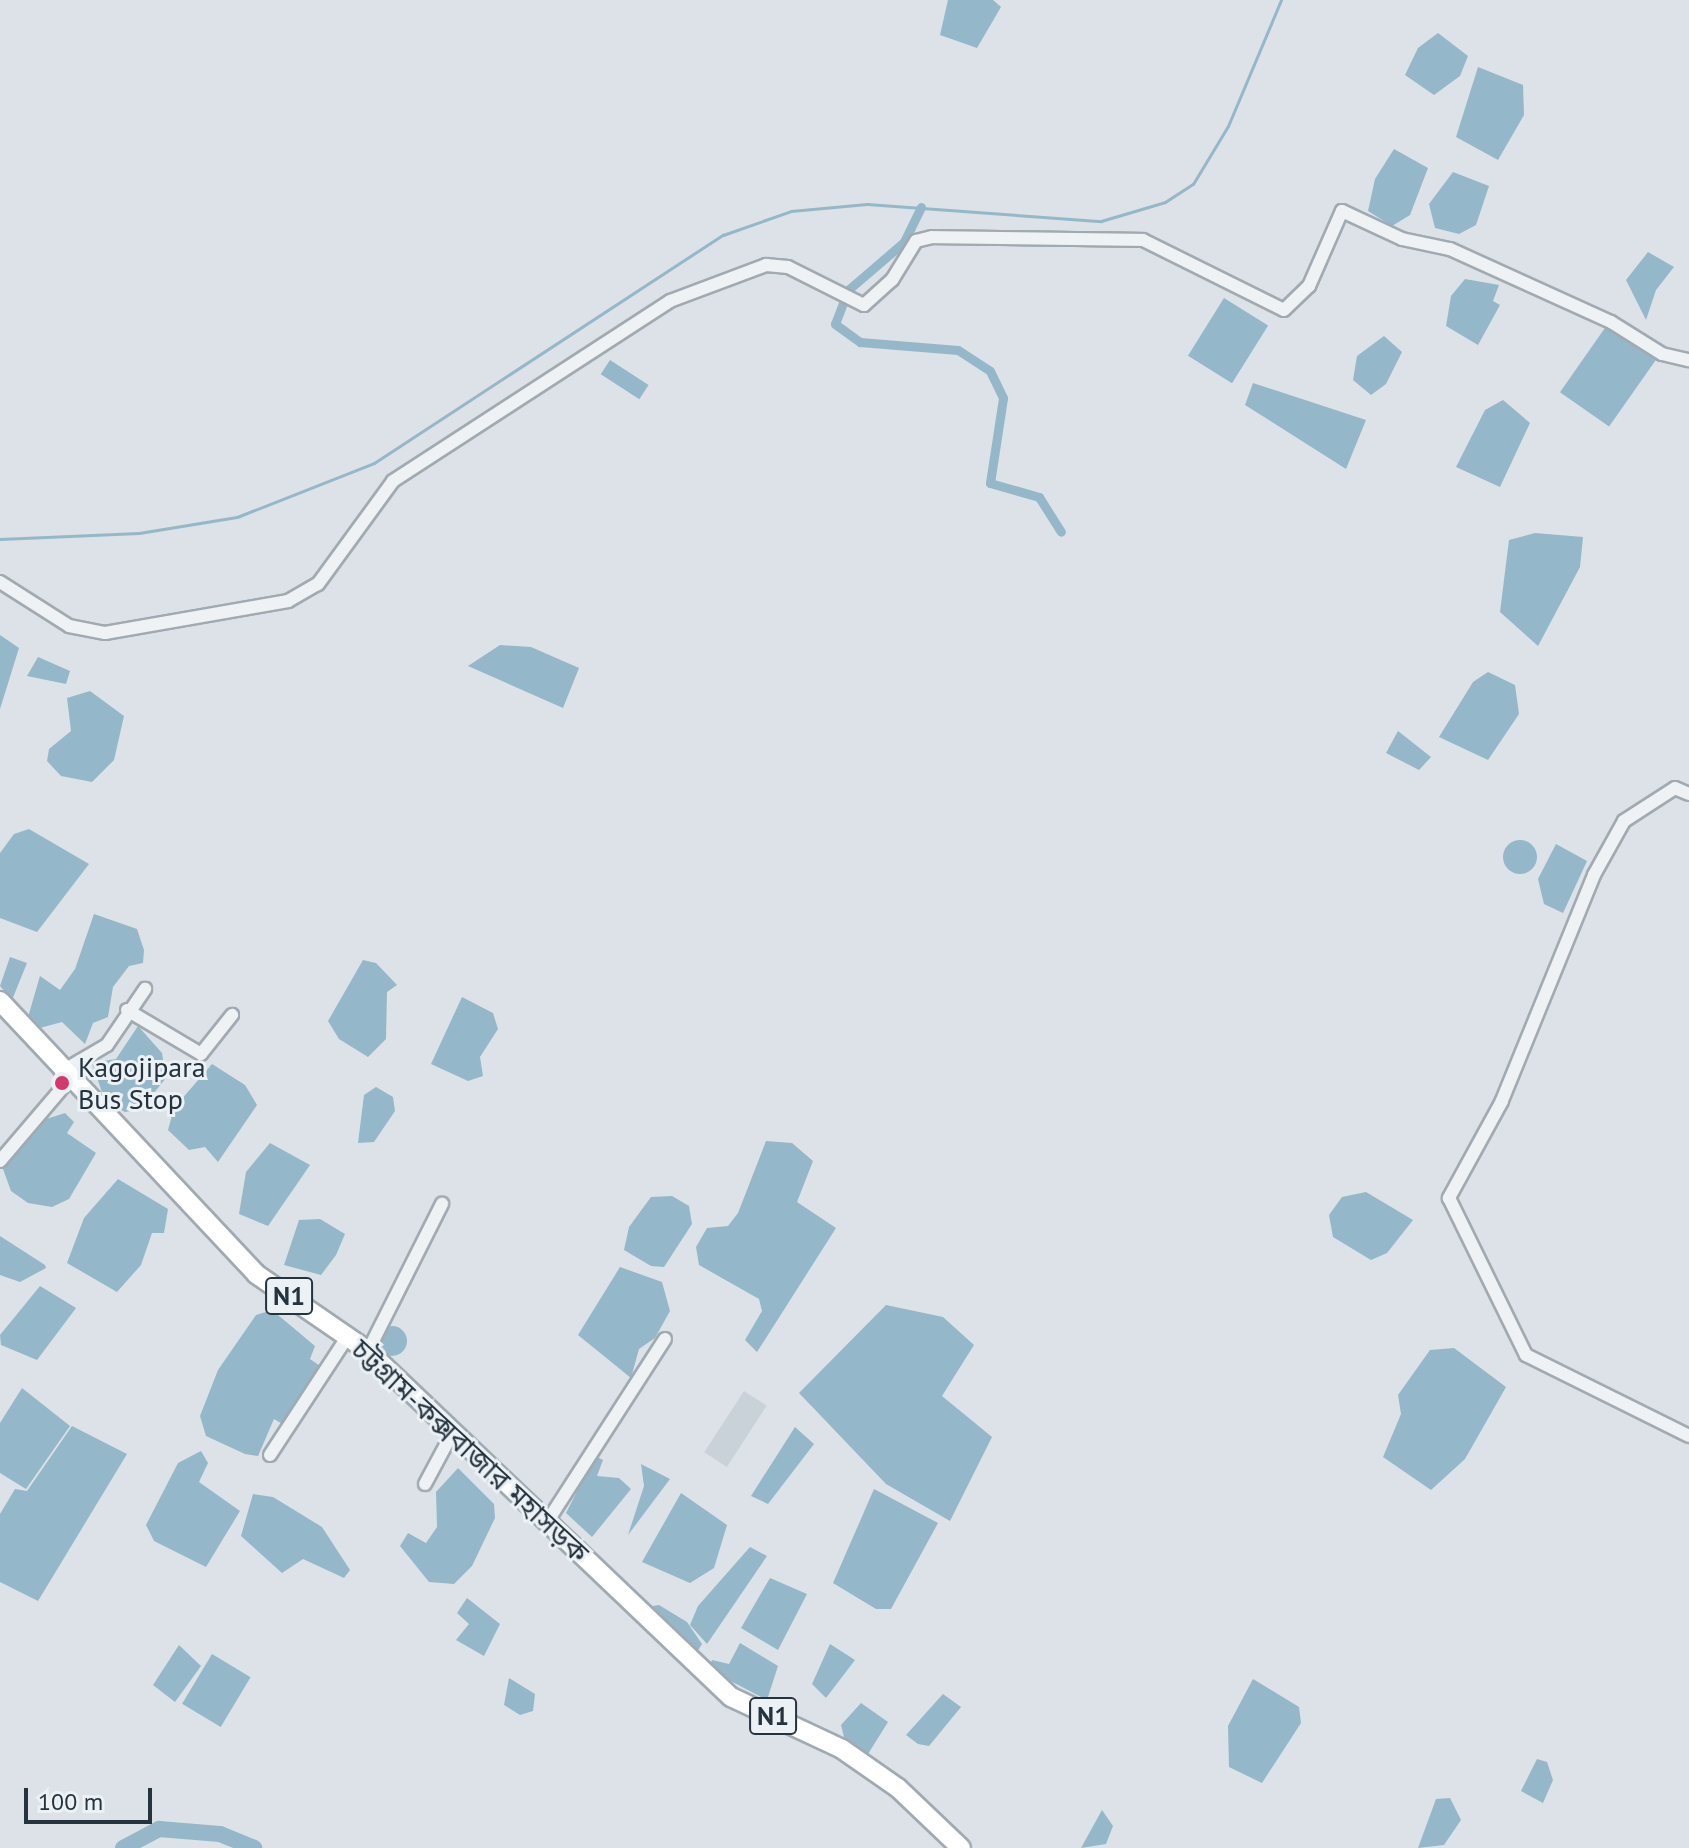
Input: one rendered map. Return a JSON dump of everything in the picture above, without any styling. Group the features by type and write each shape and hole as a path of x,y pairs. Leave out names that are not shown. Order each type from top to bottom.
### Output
{"highway":[{"name":"চট্টগ্রাম-কক্সবাজার মহাসড়ক","path":"0,1001 64,1077 256,1274 368,1351 549,1519 731,1697 842,1749 898,1788 961,1848"}],"street":[{"path":"0,582 69,626 105,633 288,601 318,584 393,481 633,322 766,265 826,285 864,305 892,280 916,241 971,235 1143,240 1284,310 1309,286 1342,211 1402,239 1450,249 1611,322 1662,354 1689,360"},
{"path":"1689,794 1675,788 1624,821 1594,875 1502,1101 1449,1198 1526,1355 1689,1436"},
{"path":"0,1161 64,1077 107,1045 127,1010 145,989"},
{"path":"127,1010 201,1054 232,1015"},
{"path":"368,1351 442,1204"},
{"path":"270,1455 348,1336"},
{"path":"549,1519 665,1339"},
{"path":"425,1484 454,1430"}],"shaded area":[{"path":"744,1391 767,1406 727,1467 704,1452"}],"water":[{"path":"948,0 993,0 1001,7 977,48 940,35"},
{"path":"1438,33 1468,56 1460,76 1434,95 1405,75 1418,48"},
{"path":"1478,67 1523,85 1524,115 1498,160 1456,137"},
{"path":"1394,149 1428,168 1410,215 1392,226 1368,211 1375,179"},
{"path":"1453,172 1489,186 1476,225 1459,234 1435,228 1429,204"},
{"path":"1648,252 1674,267 1656,290 1646,320 1626,280"},
{"path":"1465,279 1499,285 1493,301 1500,305 1478,345 1446,326 1451,296"},
{"path":"1224,298 1268,326 1232,383 1188,356"},
{"path":"1607,325 1656,359 1609,427 1560,392"},
{"path":"1384,336 1402,352 1386,384 1371,395 1353,380 1357,356"},
{"path":"610,360 649,385 639,399 601,374"},
{"path":"1253,383 1366,420 1346,469 1245,405"},
{"path":"1503,400 1530,423 1500,487 1456,467 1485,410"},
{"path":"1535,533 1583,537 1580,567 1538,646 1500,612 1509,540"},
{"path":"0,635 19,648 0,709"},
{"path":"500,645 531,647 579,668 563,708 468,666"},
{"path":"38,657 70,671 66,684 27,676"},
{"path":"1488,672 1515,685 1519,714 1488,760 1439,737 1473,682"},
{"path":"90,691 124,716 114,760 92,782 61,776 47,761 49,749 71,731 67,698"},
{"path":"1398,731 1431,757 1419,770 1386,753"},
{"path":"29,829 89,864 37,932 0,918 0,853 14,834"},
{"path":"1520,840 1532,845 1537,857 1532,869 1520,874 1508,869 1503,857 1508,845"},
{"path":"1556,844 1587,861 1563,913 1544,904 1538,879"},
{"path":"94,914 137,929 144,950 143,963 129,966 113,987 108,1017 93,1023 85,1044 62,1022 36,1029 28,1017 40,976 60,990 75,969"},
{"path":"10,957 27,963 12,1000 0,986"},
{"path":"363,960 376,963 397,985 387,992 386,1039 368,1057 339,1039 328,1021"},
{"path":"462,997 493,1013 498,1029 480,1057 483,1076 468,1081 431,1064"},
{"path":"138,1026 162,1053 166,1078 141,1109 125,1112 105,1101 92,1063 116,1059"},
{"path":"212,1064 245,1085 257,1105 218,1162 205,1147 189,1150 168,1130 174,1108"},
{"path":"376,1087 393,1097 395,1111 374,1142 358,1143 364,1095"},
{"path":"65,1113 74,1122 67,1133 96,1153 69,1199 52,1207 28,1203 11,1191 3,1169 43,1120"},
{"path":"766,1141 792,1143 813,1161 797,1202 836,1228 757,1352 745,1340 762,1311 759,1299 699,1265 696,1247 707,1228 728,1226 738,1213"},
{"path":"270,1143 310,1165 268,1226 239,1214 246,1172"},
{"path":"118,1179 168,1209 164,1233 152,1233 141,1265 117,1292 67,1263 84,1218"},
{"path":"1366,1192 1413,1220 1387,1253 1371,1260 1333,1237 1329,1215 1342,1197"},
{"path":"672,1196 689,1206 692,1224 664,1267 651,1266 624,1250 629,1227 651,1197"},
{"path":"320,1219 345,1234 336,1255 321,1275 284,1265 299,1220"},
{"path":"0,1236 46,1268 20,1282 0,1275"},
{"path":"620,1267 662,1282 670,1311 655,1338 639,1349 631,1378 578,1335"},
{"path":"40,1286 76,1308 37,1360 1,1345 0,1335"},
{"path":"886,1305 943,1317 974,1345 942,1396 992,1437 950,1521 886,1484 799,1393"},
{"path":"272,1310 315,1346 310,1359 323,1368 284,1425 274,1419 258,1456 245,1454 206,1436 200,1416 218,1370 256,1315"},
{"path":"392,1326 398,1327 406,1335 406,1347 398,1355 392,1356 386,1355 378,1347 377,1341 378,1335 386,1327"},
{"path":"1454,1348 1506,1387 1465,1459 1431,1490 1383,1457 1401,1414 1398,1395 1430,1350"},
{"path":"22,1388 70,1426 26,1489 0,1473 0,1423"},
{"path":"72,1426 127,1454 38,1601 0,1582 0,1514 15,1489 27,1491"},
{"path":"795,1427 814,1444 768,1504 751,1496"},
{"path":"201,1451 208,1463 199,1482 240,1511 206,1567 154,1541 146,1525 178,1463"},
{"path":"595,1456 603,1460 597,1476 619,1478 631,1489 592,1537 566,1513"},
{"path":"641,1464 670,1479 628,1535 644,1486"},
{"path":"458,1468 494,1504 495,1518 472,1566 454,1584 429,1582 400,1546 408,1533 426,1543 437,1527 436,1492"},
{"path":"874,1489 938,1523 891,1609 876,1609 833,1583"},
{"path":"681,1493 727,1525 714,1568 690,1583 642,1562"},
{"path":"253,1494 273,1497 322,1527 350,1570 344,1578 303,1559 282,1573 241,1536"},
{"path":"750,1547 767,1556 707,1644 690,1625 698,1606"},
{"path":"770,1578 807,1594 778,1650 741,1628"},
{"path":"467,1598 500,1624 484,1656 456,1640 469,1624 457,1613"},
{"path":"659,1605 687,1622 702,1644 697,1652 646,1607"},
{"path":"740,1643 778,1666 767,1700 708,1669 712,1660 729,1664"},
{"path":"830,1644 855,1660 826,1698 812,1684"},
{"path":"179,1645 201,1666 175,1702 153,1685"},
{"path":"212,1654 251,1677 221,1727 182,1704"},
{"path":"509,1678 535,1694 533,1711 520,1715 504,1705"},
{"path":"1253,1679 1299,1707 1301,1723 1262,1783 1229,1767 1228,1726"},
{"path":"943,1694 961,1707 929,1746 918,1744 906,1735"},
{"path":"861,1703 888,1722 868,1754 845,1741 841,1725"},
{"path":"1537,1759 1547,1762 1553,1780 1543,1803 1521,1791"},
{"path":"1450,1798 1461,1820 1444,1845 1418,1848 1436,1799"},
{"path":"1102,1810 1113,1826 1106,1844 1081,1848"}],"waterway":[{"path":"0,539 139,533 237,517 374,463 723,235 791,211 867,204 1101,221 1165,202 1193,184 1228,126 1281,0"},
{"path":"921,207 904,242 848,290 835,324 860,342 958,350 990,371 1003,398 990,483 1039,497 1061,532"},
{"path":"123,1848 159,1829 220,1834 254,1848"}],"place":[{"name":"Kagojipara Bus Stop","path":"62,1083"}]}
